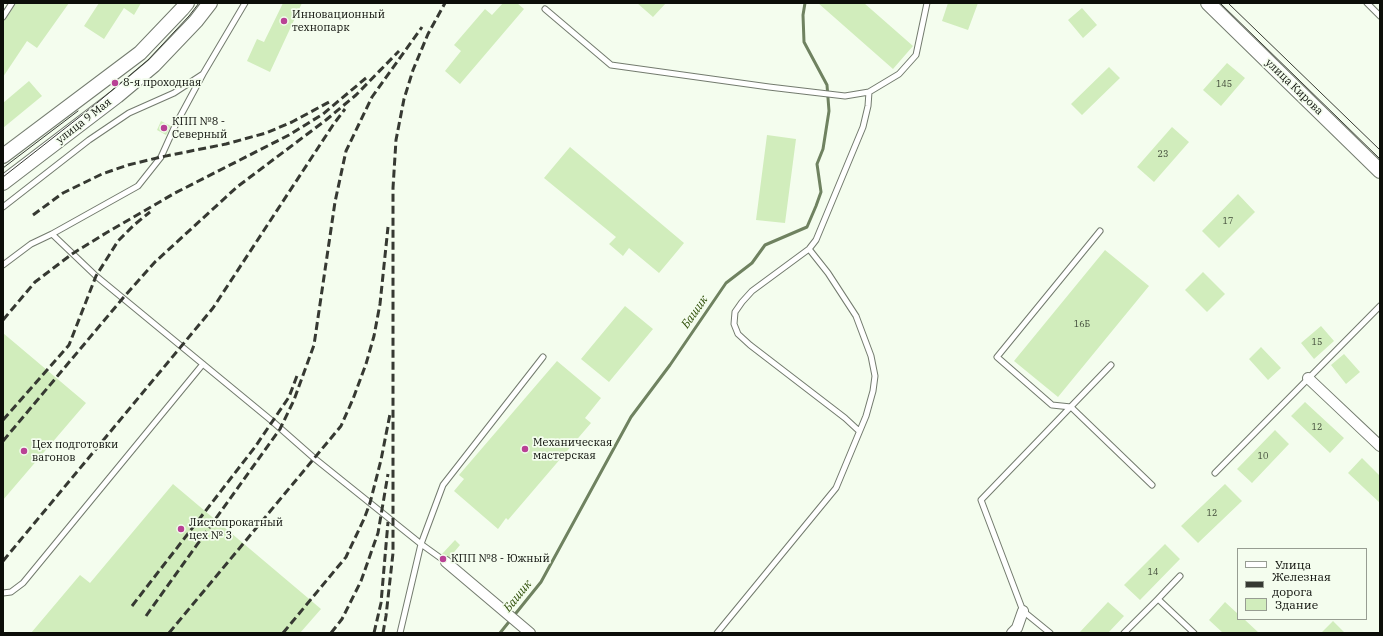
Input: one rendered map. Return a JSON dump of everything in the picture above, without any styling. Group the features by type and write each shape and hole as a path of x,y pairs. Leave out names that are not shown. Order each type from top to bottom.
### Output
{"main road":[{"name":"улица 9 Мая","path":"3,156 140,52 187,3"},
{"name":"улица 9 Мая","path":"3,183 117,96 154,65 196,21 210,3"},
{"name":"улица Кирова","path":"1208,3 1380,171"}],"street":[{"path":"1308,378 1380,446"},
{"path":"446,562 530,633"},
{"path":"1012,633 1017,628 1023,611"}],"lane":[{"path":"3,16 12,3"},
{"path":"3,265 31,244 52,234 138,186 162,157 175,126 245,3"},
{"path":"545,10 611,65 845,96 869,92 899,74 916,55 927,3"},
{"path":"1367,3 1380,16"},
{"path":"3,207 89,140 129,113 174,94 204,74"},
{"path":"858,431 845,418 750,345 738,334 734,324 735,312 752,291 809,249 816,240 863,127 868,106 869,92"},
{"path":"1100,232 998,358 1052,405 1071,407 1152,485"},
{"path":"52,234 96,276 314,458 420,544 446,562"},
{"path":"717,633 836,488 858,431 866,416 873,391 875,376 871,356 856,316 828,273 809,249"},
{"path":"1215,473 1380,306"},
{"path":"400,633 420,544 443,485 543,357"},
{"path":"3,593 11,592 23,583 202,364"},
{"path":"1050,633 1023,611 981,500 1111,365"},
{"path":"1124,633 1180,576"},
{"path":"1158,599 1194,633"}],"building":[{"path":"16,3 69,3 37,48 27,41 3,77 3,21 6,19"},
{"path":"99,3 141,3 134,15 124,8 104,39 84,26"},
{"name":"Инновационный технопарк","path":"283,3 302,3 270,72 247,61 257,39 264,42"},
{"path":"503,3 517,3 524,9 460,84 445,71 461,51 454,45 485,9 492,15"},
{"path":"637,3 666,3 653,17"},
{"path":"818,3 864,3 913,46 893,69"},
{"path":"948,3 978,3 968,30 942,21"},
{"path":"1082,8 1097,25 1083,38 1068,20"},
{"path":"1227,63 1245,78 1221,106 1203,90"},
{"path":"1109,67 1120,78 1082,115 1071,104"},
{"path":"29,81 42,96 3,128 3,103"},
{"name":"КПП №8 - Северный","path":"161,121 171,126 166,135 157,130"},
{"path":"1172,127 1189,142 1154,182 1137,167"},
{"path":"767,135 796,139 785,223 756,220"},
{"path":"570,147 684,243 659,273 629,248 623,256 609,244 616,237 544,178"},
{"path":"1238,194 1255,212 1219,248 1202,231"},
{"path":"1105,250 1149,286 1058,397 1014,361"},
{"path":"1203,272 1225,294 1207,312 1185,290"},
{"path":"625,306 653,329 609,382 581,359"},
{"path":"1321,326 1334,341 1314,359 1301,343"},
{"name":"Цех подготовки вагонов","path":"3,333 86,403 3,500"},
{"path":"1261,347 1281,368 1268,380 1249,359"},
{"path":"1344,354 1360,372 1346,384 1331,365"},
{"name":"Механическая мастерская","path":"557,361 601,398 585,418 591,423 508,520 506,518 498,529 454,491 464,479 459,475"},
{"path":"1305,402 1344,438 1330,453 1291,416"},
{"path":"1275,430 1289,444 1252,483 1237,469"},
{"path":"1362,458 1380,476 1380,503 1348,473"},
{"name":"Листопрокатный цех № 3","path":"173,484 321,609 300,633 31,633 80,575 90,583"},
{"path":"1225,484 1242,501 1198,543 1181,526"},
{"path":"455,540 460,545 450,557 442,554"},
{"path":"1165,544 1180,559 1140,600 1124,585"},
{"path":"1108,602 1124,616 1108,633 1079,633"},
{"path":"1225,602 1237,613 1237,620 1245,620 1259,633 1223,633 1209,620"},
{"path":"1333,621 1345,633 1321,633"}],"waterway":[{"name":"Башик","path":"500,633 541,582 631,417 670,365 726,283 752,263 765,245 807,227 821,192 817,164 823,149 829,111 827,85 804,42 803,15 805,3"}],"tram line":[{"path":"3,177 91,108 148,60 189,16 199,3"},
{"path":"1220,3 1380,159"},
{"path":"1228,3 1380,150"},
{"path":"3,168 78,111"}],"railway":[{"path":"383,633 393,553 393,188 396,140 404,99 413,70 428,34 445,3"},
{"path":"146,616 280,429 294,400 314,345 335,202 346,151 372,97 422,27"},
{"path":"3,441 155,262 237,187 326,120 356,95 399,51"},
{"path":"3,320 35,282 72,254 175,193 289,135 323,114 366,78"},
{"path":"33,215 63,193 102,174 128,165 226,144 266,133 292,122 331,101"},
{"path":"3,561 213,308 345,109"},
{"path":"3,420 69,345 96,276 118,241 150,212"},
{"path":"169,633 341,426 366,364 374,336 380,304 388,227"},
{"path":"132,606 255,447 289,397 298,373"},
{"path":"283,633 346,557 370,503 381,460 390,414"},
{"path":"331,633 342,619 361,581 378,533 388,474"},
{"path":"374,633 381,603 388,522"}],"place":[{"name":"Инновационный технопарк","path":"284,21"},
{"name":"8-я проходная","path":"115,83"},
{"name":"КПП №8 - Северный","path":"164,128"},
{"name":"Механическая мастерская","path":"525,449"},
{"name":"Цех подготовки вагонов","path":"24,451"},
{"name":"Листопрокатный цех № 3","path":"181,529"},
{"name":"КПП №8 - Южный","path":"443,559"}]}
